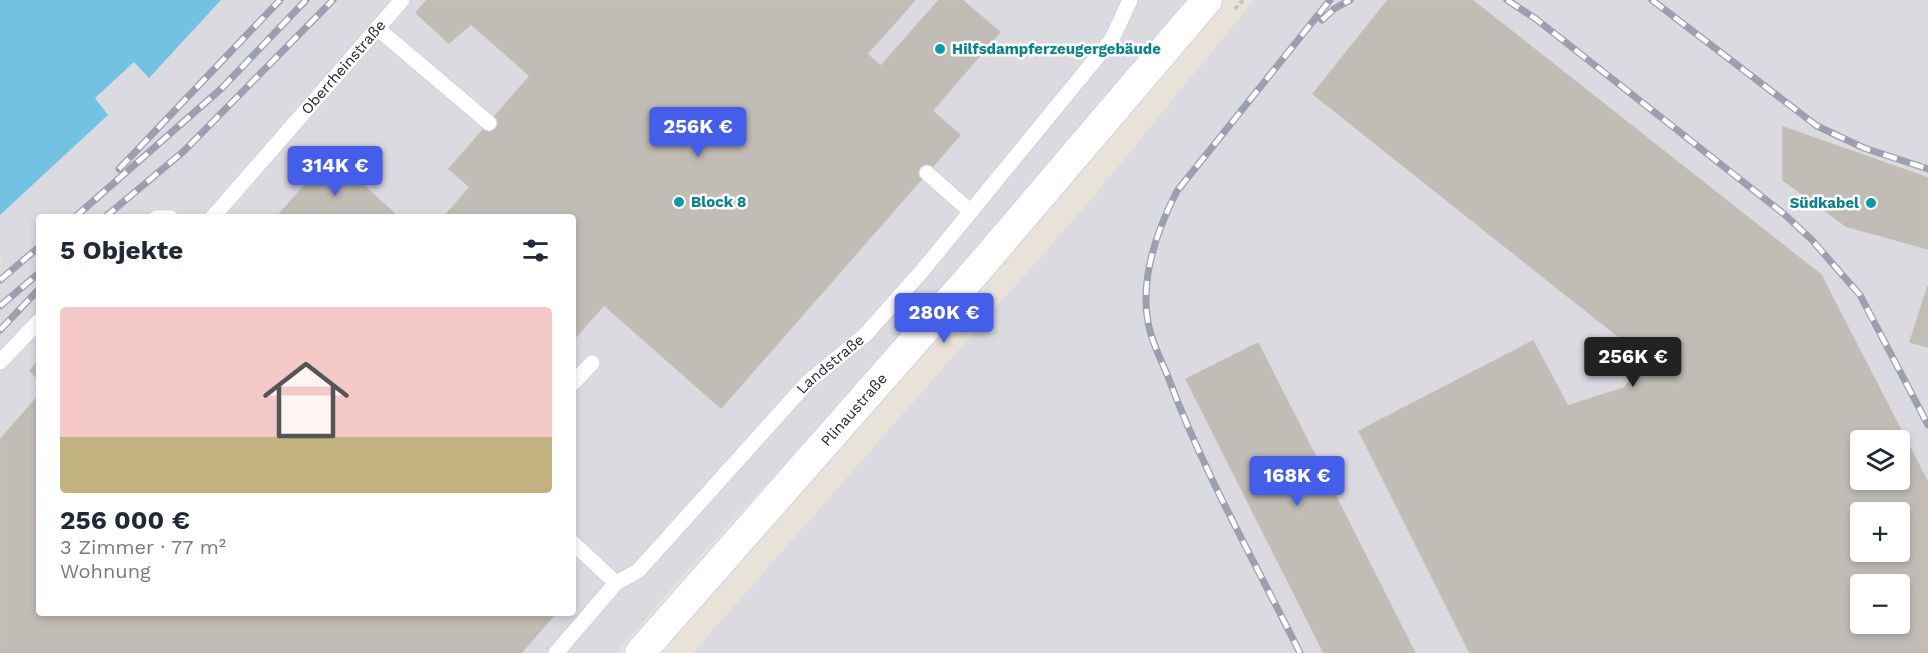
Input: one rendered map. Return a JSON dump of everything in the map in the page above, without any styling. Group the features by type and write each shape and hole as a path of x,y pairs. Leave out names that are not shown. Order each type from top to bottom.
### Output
{"street":[{"name":"Plinaustraße","path":"640,653 992,253 1207,0"}],"lane":[{"name":"Oberrheinstraße","path":"216,214 402,0"},
{"name":"Landstraße","path":"556,653 616,583 638,572 807,383 865,335 971,212 1112,39 1125,2"},
{"path":"378,28 489,123"},
{"path":"927,173 971,212"},
{"path":"0,362 36,324"},
{"path":"576,381 592,363"},
{"path":"576,546 616,583"}],"shaded area":[{"path":"221,0 1188,0 897,341 700,556 616,653 0,653 0,265 4,261 0,256 0,215 108,115 94,98 134,61 150,77"},
{"path":"1254,0 1928,0 1928,653 693,653 1094,196"}],"water":[{"path":"0,0 221,0 149,78 134,62 95,98 108,115 0,215"}],"building":[{"name":"Block 8","path":"427,0 915,0 867,54 960,135 721,408 604,305 576,337 576,214 446,214 470,187 449,169 530,76 471,24 449,43 416,13"},
{"name":"Hilfsdampferzeugergebäude","path":"939,0 962,0 1000,32 932,111 881,66"},
{"path":"1388,0 1472,0 1821,275 1901,430 1850,430 1850,490 1910,490 1910,448 1928,483 1928,653 1470,653 1359,431 1533,341 1568,406 1624,388 1648,360 1313,94"},
{"name":"Südkabel","path":"1783,127 1928,178 1928,249 1846,226 1783,180"},
{"path":"331,155 395,214 279,214"},
{"path":"1928,286 1928,347 1910,342"},
{"path":"1258,343 1415,653 1324,653 1186,379"},
{"path":"36,364 36,377 30,371"},
{"path":"36,398 36,616 553,616 521,653 0,653 0,440"}],"railway":[{"path":"119,169 280,0"},
{"path":"79,214 222,88 306,0"},
{"path":"109,214 184,151 333,0"},
{"path":"1300,653 1215,485 1184,417 1152,337 1148,322 1146,288 1157,238 1177,191 1330,0"},
{"path":"1322,20 1334,9 1350,0"},
{"path":"1507,0 1536,19 1784,214 1811,239 1860,295 1928,425"},
{"path":"1652,0 1817,126 1864,148 1928,169"},
{"path":"0,280 36,250"},
{"path":"0,306 36,276"},
{"path":"0,330 36,292"}],"place":[{"name":"Hilfsdampferzeugergebäude","path":"940,49"},
{"name":"Block 8","path":"679,202"},
{"name":"Südkabel","path":"1871,203"}]}
